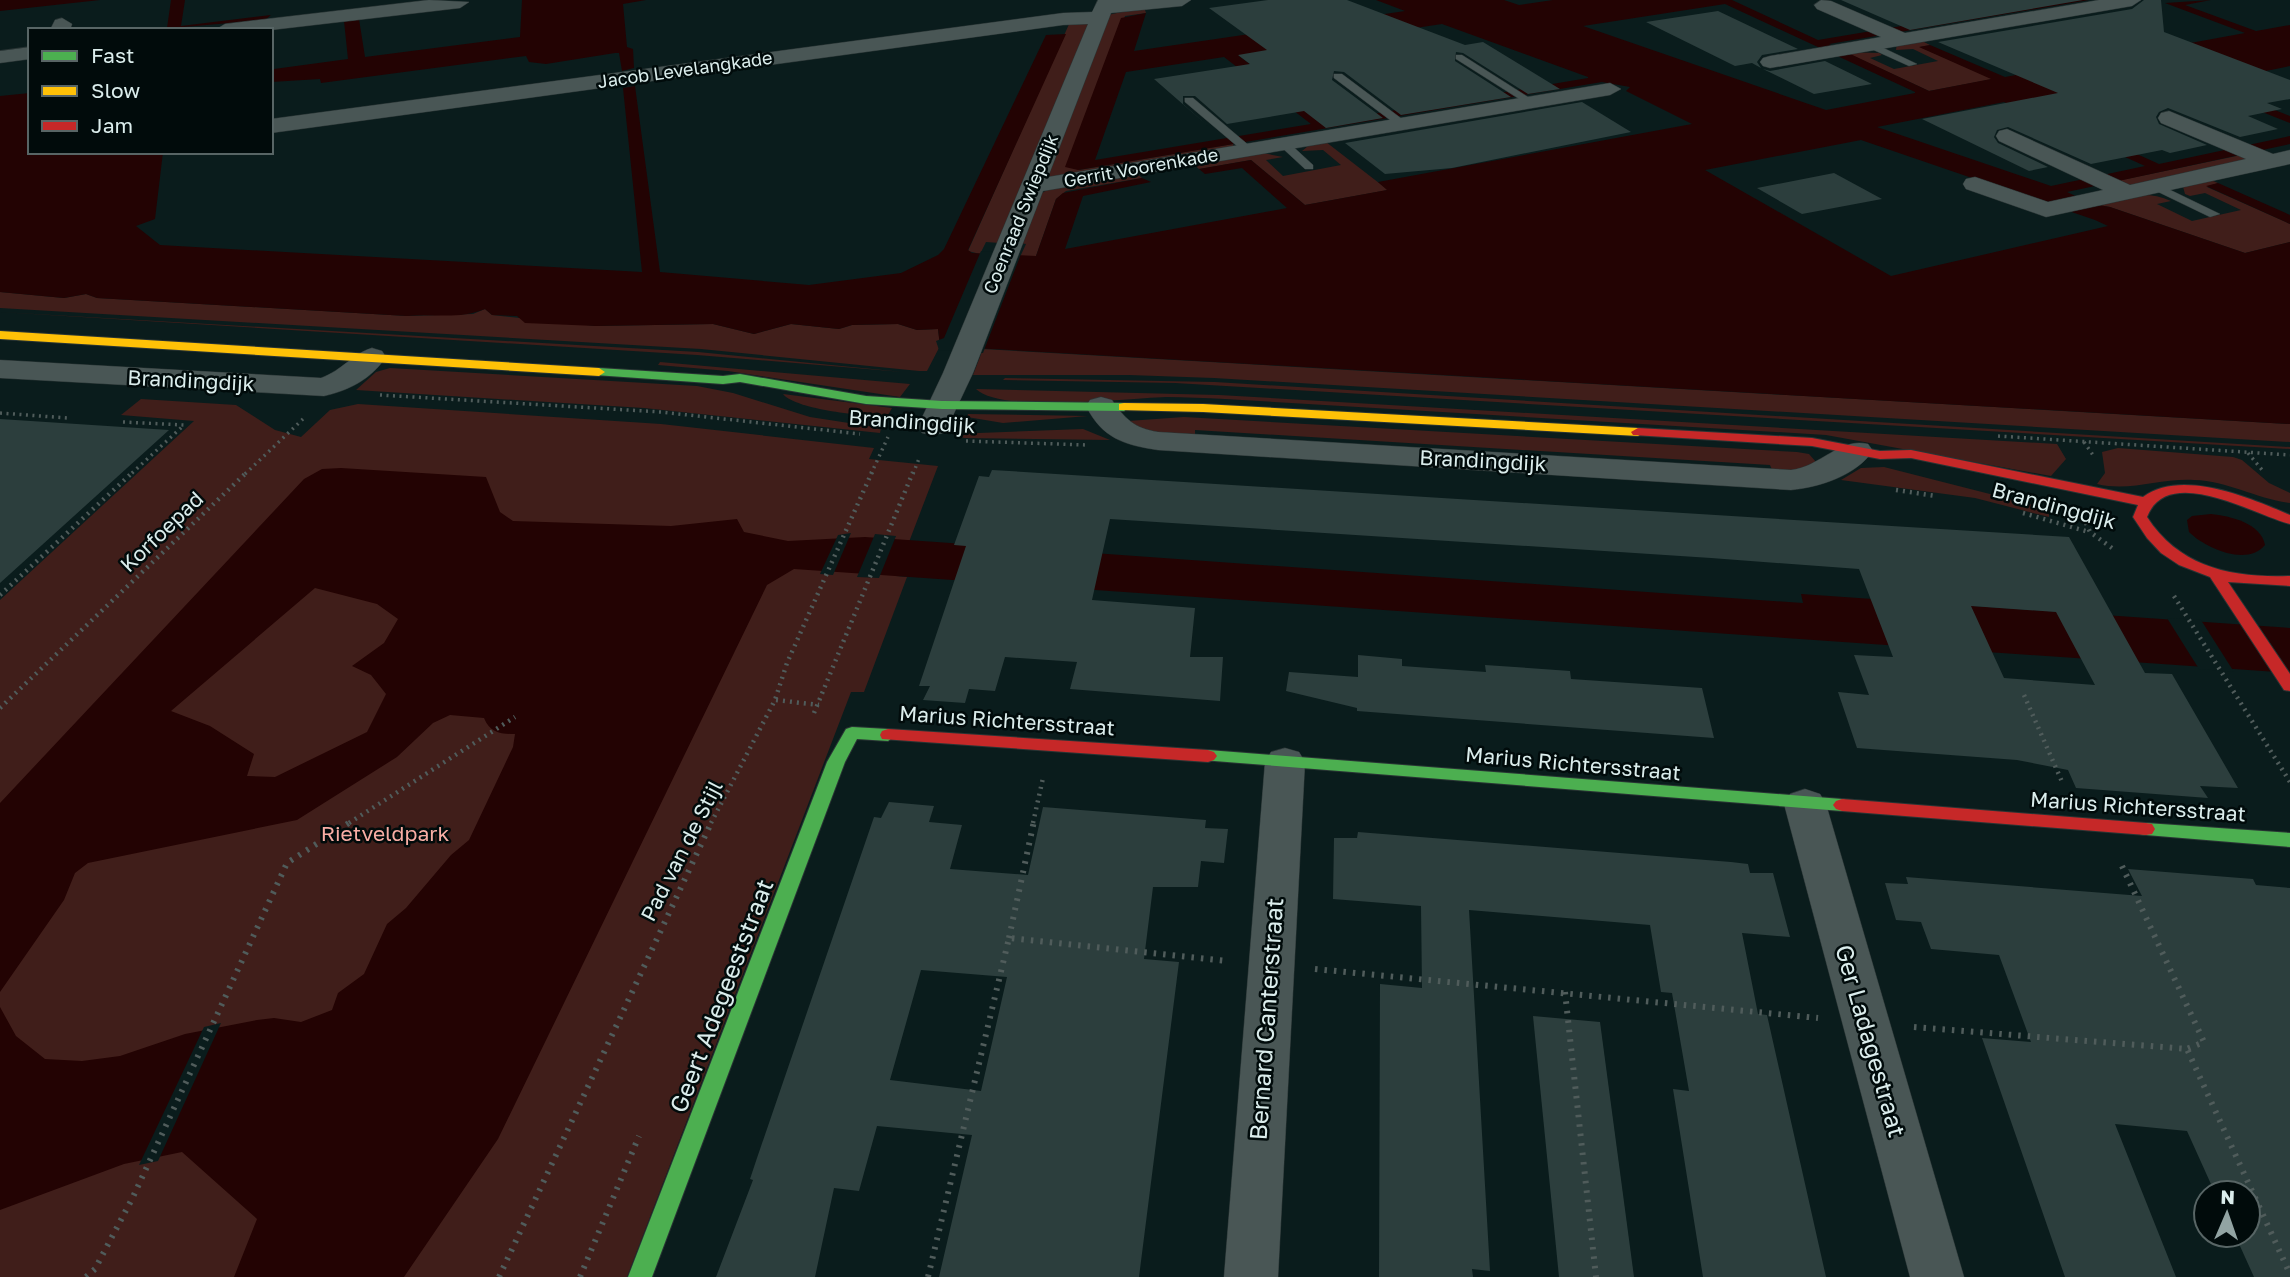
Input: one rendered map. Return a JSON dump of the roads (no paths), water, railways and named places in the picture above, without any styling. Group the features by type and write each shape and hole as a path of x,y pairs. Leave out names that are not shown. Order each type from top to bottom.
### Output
{"street":[{"path":"288,22 289,0"},
{"name":"Jacob Levelangkade","path":"273,126 1050,21 1103,9 1182,0"},
{"path":"1770,62 1844,49 1873,36 1900,38 2132,0"},
{"path":"241,28 460,2"},
{"path":"2000,4 2030,16"},
{"path":"1825,5 1873,36"},
{"name":"Coenraad Swiepdijk","path":"934,424 958,373 1103,9"},
{"path":"0,57 28,53"},
{"name":"Gerrit Voorenkade","path":"1033,183 1049,184 1241,144 1283,144 1528,100 1610,89"},
{"path":"2169,118 2232,145 2274,158"},
{"path":"2007,136 2121,190"},
{"path":"1975,184 2046,210 2121,190 2154,186 2274,158"},
{"name":"Brandingdijk","path":"0,335 723,380 740,378 866,400 934,424 1094,416 1154,408 1236,409 1812,442 1869,453 1911,454 2145,502"},
{"name":"Brandingdijk","path":"0,369 318,399 349,378 372,357"},
{"name":"Brandingdijk","path":"723,380 730,388 786,403"},
{"name":"Brandingdijk","path":"1094,416 1121,433 1139,438 1791,480 1826,474 1869,453"},
{"name":"Brandingdijk","path":"1869,453 1893,464 1958,481"},
{"path":"2147,534 2140,517 2145,502 2163,493 2191,490 2225,494 2285,515"},
{"name":"Brandingdijk","path":"2128,526 2147,534 2175,556 2215,573 2253,581 2290,581"},
{"path":"2215,573 2286,680"},
{"name":"Marius Richtersstraat","path":"852,733 1051,744 2290,840"},
{"name":"Geert Adegeeststraat","path":"640,1277 836,762 852,733"},
{"name":"Bernard Canterstraat","path":"1251,1277 1285,762"},
{"name":"Ger Ladagestraat","path":"1805,804 1937,1277"}],"lane":[{"path":"1873,36 1912,64"},
{"path":"1459,57 1528,100"},
{"path":"1338,76 1399,122"},
{"name":"Gerrit Voorenkade","path":"1189,100 1241,144"},
{"path":"1283,144 1309,167"},
{"path":"2154,186 2214,214"}],"park label":[{"name":"Rietveldpark","path":"385,834"}]}
